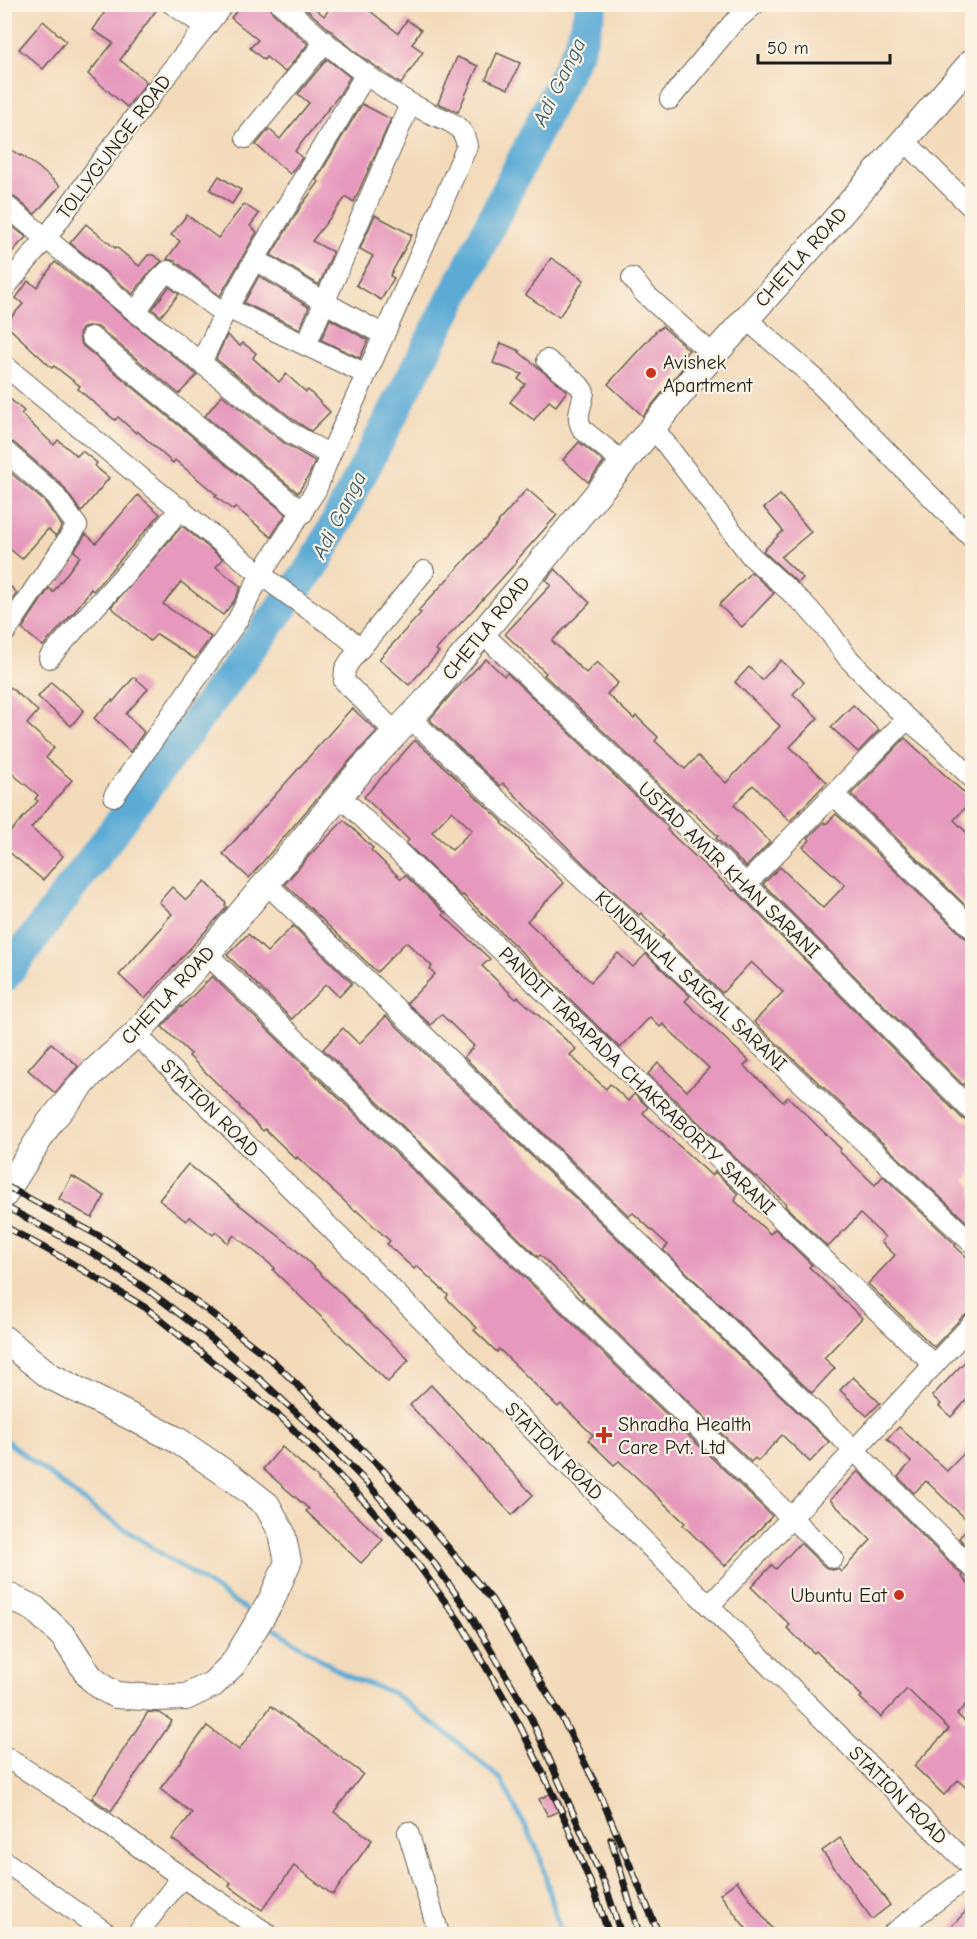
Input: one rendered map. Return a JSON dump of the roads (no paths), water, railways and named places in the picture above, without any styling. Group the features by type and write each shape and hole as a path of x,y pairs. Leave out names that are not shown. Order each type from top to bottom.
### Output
{"main road":[{"name":"CHETLA ROAD","path":"10,1186 50,1122 91,1074 136,1034 207,954 340,796 426,701 713,355 972,62"},
{"path":"4,1339 50,1376 177,1440 234,1479 267,1505 282,1533 288,1562 271,1601 233,1664 213,1684 186,1697 156,1698 116,1695 103,1688 90,1677 64,1637 35,1609 4,1594"}],"street":[{"path":"172,4 206,27"},
{"name":"TOLLYGUNGE ROAD","path":"4,289 47,237 97,167 224,4"},
{"path":"114,796 237,621 316,490 467,146 465,134 455,124 410,104 366,74 281,4"},
{"path":"669,99 732,24 755,4"},
{"path":"246,138 325,42"},
{"path":"201,363 225,311 366,74"},
{"path":"306,345 410,104"},
{"path":"904,140 972,208"},
{"path":"4,204 136,312 291,433 330,455"},
{"path":"255,259 324,302 384,335"},
{"path":"136,312 155,284 168,271 225,311 306,345 366,374"},
{"path":"632,278 644,293 713,355"},
{"path":"746,319 810,374 972,538"},
{"path":"91,337 303,513"},
{"path":"547,360 579,385 584,392 578,416 579,425 623,462"},
{"path":"4,365 264,576 360,648 424,571"},
{"path":"653,427 751,556 807,607 847,657 907,719 972,778"},
{"path":"4,634 77,526 54,494 6,452"},
{"path":"49,658 136,562 181,508"},
{"name":"USTAD AMIR KHAN SARANI","path":"482,633 746,884 972,1111"},
{"name":"KUNDANLAL SAIGAL SARANI","path":"360,648 345,669 344,681 403,725 972,1243"},
{"path":"746,884 907,719"},
{"path":"834,795 972,928"},
{"name":"PANDIT TARAPADA CHAKRABORTY SARANI","path":"340,796 934,1365"},
{"path":"267,884 855,1450 972,1568"},
{"path":"207,954 833,1558"},
{"name":"STATION ROAD","path":"136,1034 972,1868"},
{"path":"709,1606 971,1328"},
{"path":"4,1756 84,1807 268,1935"},
{"path":"408,1832 439,1935"},
{"path":"4,1861 108,1935"},
{"path":"902,1931 972,1874"},
{"path":"137,1935 182,1877"}],"waterway":[{"name":"Adi Ganga","path":"4,977 315,563 473,259 579,47 592,4"},
{"path":"4,1439 94,1509 253,1614"},
{"path":"266,1623 345,1675 393,1693 451,1737 501,1780 539,1853 561,1934"}],"railway":[{"path":"4,1185 103,1238 211,1313 274,1362 384,1471 492,1600 561,1716 596,1785 659,1934"},
{"path":"4,1206 96,1255 148,1290 206,1334 318,1433 369,1485 427,1553 470,1614 531,1718 606,1887 621,1934"},
{"path":"4,1226 146,1308 284,1420 368,1505 408,1551 460,1622 519,1724 561,1810 609,1934"},
{"path":"611,1839 639,1934"}],"place":[{"name":"Avishek Apartment","path":"651,373"},
{"name":"Shradha Health Care Pvt. Ltd","path":"604,1435"},
{"name":"Ubuntu Eat","path":"899,1595"}]}
